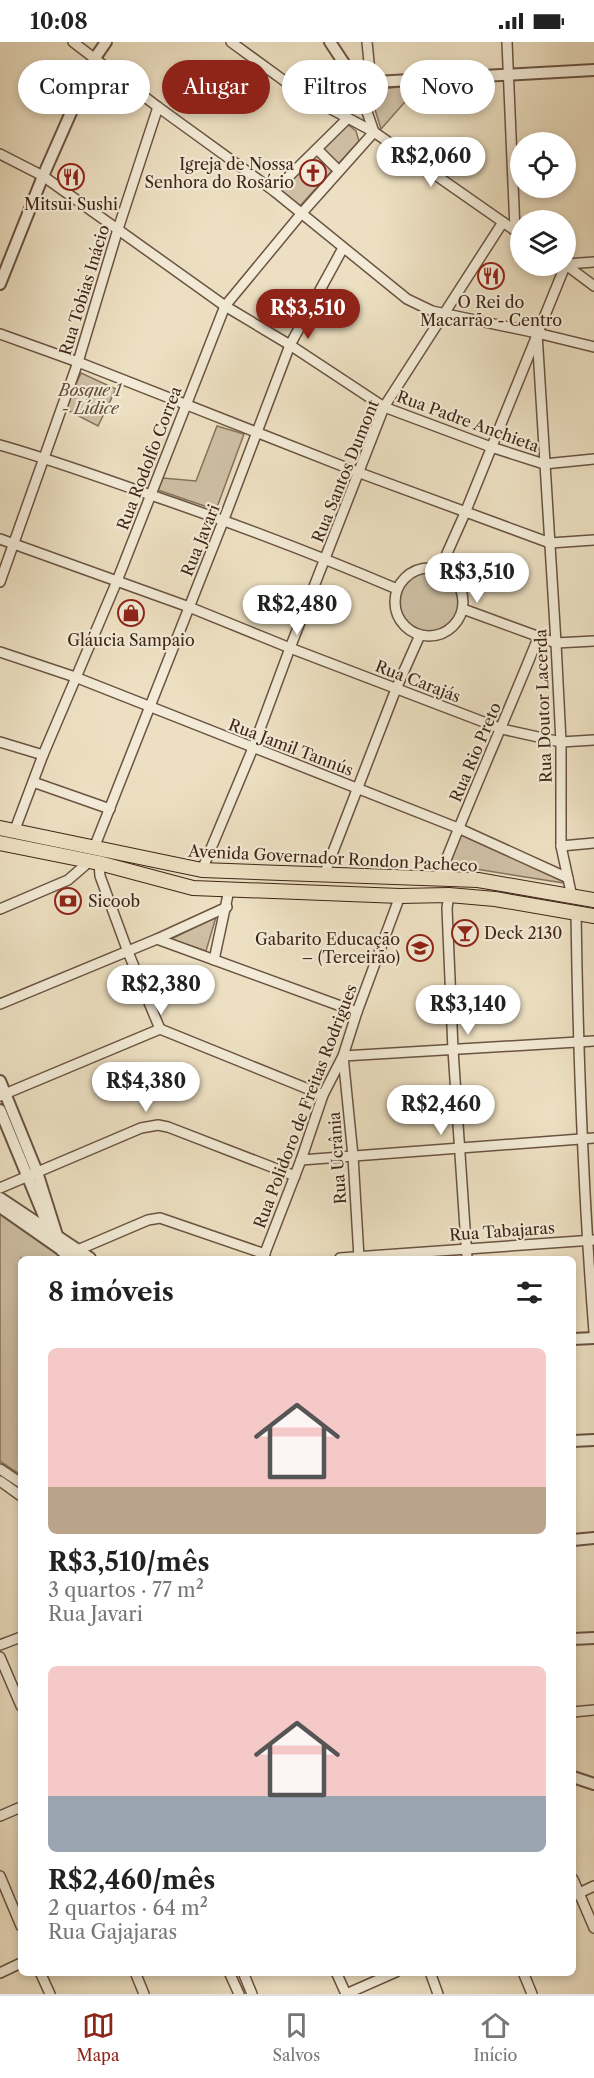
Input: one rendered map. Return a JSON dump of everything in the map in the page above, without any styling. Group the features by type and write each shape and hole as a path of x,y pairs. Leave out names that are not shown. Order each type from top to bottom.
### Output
{"main road":[{"name":"Avenida Governador Rondon Pacheco","path":"7,830 193,888 399,896 449,895 495,899 594,916"},
{"name":"Avenida Governador Rondon Pacheco","path":"0,843 94,858 202,870 478,880 594,900"}],"street":[{"path":"73,42 274,191 407,299 423,308 445,314 537,333 594,348"},
{"path":"0,284 94,58 106,42"},
{"path":"231,42 301,93 374,132 510,227"},
{"path":"330,42 342,60"},
{"path":"367,42 369,60"},
{"path":"507,42 517,210"},
{"path":"388,81 594,70"},
{"name":"Rua Tobias Inácio","path":"0,582 78,362 158,107"},
{"path":"368,114 374,132"},
{"path":"274,191 347,119"},
{"name":"Rua Rodolfo Correa","path":"7,830 33,782 117,580 225,306 301,214 374,132"},
{"path":"317,148 335,167"},
{"name":"Rua Padre Anchieta","path":"0,154 43,176 225,306 290,345 384,407 544,464 594,459"},
{"name":"Rua Santos Dumont","path":"202,870 253,748 384,407 503,222"},
{"name":"Rua Javari","path":"94,858 110,809 290,345 343,248"},
{"path":"576,264 594,262"},
{"path":"576,273 594,286"},
{"path":"440,569 465,513 560,276"},
{"name":"Rua Doutor Lacerda","path":"537,333 561,742 561,846 572,897"},
{"path":"0,334 78,362 465,513 550,543 594,540"},
{"path":"0,445 224,519 326,558 397,590"},
{"name":"Rua Carajás","path":"0,540 14,543 189,607 502,729 561,742 594,740"},
{"path":"430,567 440,569 456,581 464,599 463,609 451,629 436,636 420,635 410,631 396,612 397,590 402,580 410,573 430,567"},
{"path":"463,609 556,643 594,641"},
{"path":"324,875 396,689 420,635"},
{"name":"Rua Rio Preto","path":"439,878 538,638"},
{"name":"Rua Jamil Tannús","path":"0,652 75,677 458,828 568,878"},
{"path":"0,742 43,755"},
{"path":"33,782 110,809"},
{"path":"561,846 594,843"},
{"path":"0,909 68,880 94,858 128,952 160,1029"},
{"path":"214,960 229,890"},
{"path":"449,895 447,908 453,1050 467,1253"},
{"name":"Rua Polidoro de Freitas Rodrigues","path":"264,1256 324,1095 343,1056 399,896"},
{"path":"0,1004 128,952 226,907"},
{"path":"576,912 578,1043 591,1241 594,1332"},
{"path":"157,939 357,1012"},
{"path":"3,1095 160,1029 324,1095"},
{"path":"343,1056 594,1041"},
{"name":"Rua Ucrânia","path":"343,1056 353,1156 359,1256"},
{"path":"0,1080 3,1095 32,1174"},
{"path":"0,1110 32,1174 64,1247"},
{"path":"0,1188 141,1128 158,1125 295,1176"},
{"path":"301,1160 594,1138"},
{"path":"0,1198 64,1247"},
{"path":"0,1207 64,1247 85,1256"},
{"path":"64,1247 160,1218 264,1256"},
{"name":"Rua Tabajaras","path":"386,1256 467,1253 591,1241"},
{"path":"576,1339 594,1338"},
{"path":"576,1441 594,1440"},
{"path":"0,1469 18,1481"},
{"path":"0,1481 18,1494"},
{"path":"576,1540 594,1538"},
{"path":"0,1645 18,1638"},
{"path":"576,1640 594,1638"},
{"path":"0,1657 18,1699"},
{"path":"576,1712 594,1710"},
{"path":"576,1778 594,1784"},
{"path":"0,1816 18,1808"},
{"path":"0,1876 18,1919"},
{"path":"594,1886 576,1894 594,1928"},
{"path":"0,1973 18,1965"},
{"path":"42,1976 50,1994"},
{"path":"137,1976 144,1994"},
{"path":"231,1976 238,1994"},
{"path":"245,1976 252,1994"},
{"path":"338,1976 346,1994 387,1976"},
{"path":"431,1976 438,1994"},
{"path":"525,1976 532,1994"}],"green space":[{"path":"400,87 400,108 381,129 376,114 388,114 388,88"},
{"path":"347,124 356,131 359,141 298,208 278,191"},
{"name":"Bosque 1 - Lídice","path":"81,373 116,389 98,426 65,409"},
{"path":"217,426 244,434 216,510 158,490 163,478 196,481"},
{"path":"422,569 436,569 448,574 457,583 462,602 460,615 453,626 436,635 422,635 410,630 401,621 396,609 396,595 401,583 410,574"},
{"path":"458,828 568,878 570,884 444,864"},
{"path":"216,917 206,951 171,939"},
{"path":"0,1212 63,1256 18,1256 18,1473 0,1461"}],"place":[{"name":"Igreja de Nossa Senhora do Rosário","path":"313,173"},
{"name":"Mitsui Sushi","path":"71,177"},
{"name":"O Rei do Macarrão - Centro","path":"491,276"},
{"name":"Gláucia Sampaio","path":"131,613"},
{"name":"Sicoob","path":"68,901"},
{"name":"Deck 2130","path":"465,933"},
{"name":"Gabarito Educação – (Terceirão)","path":"420,948"}]}
